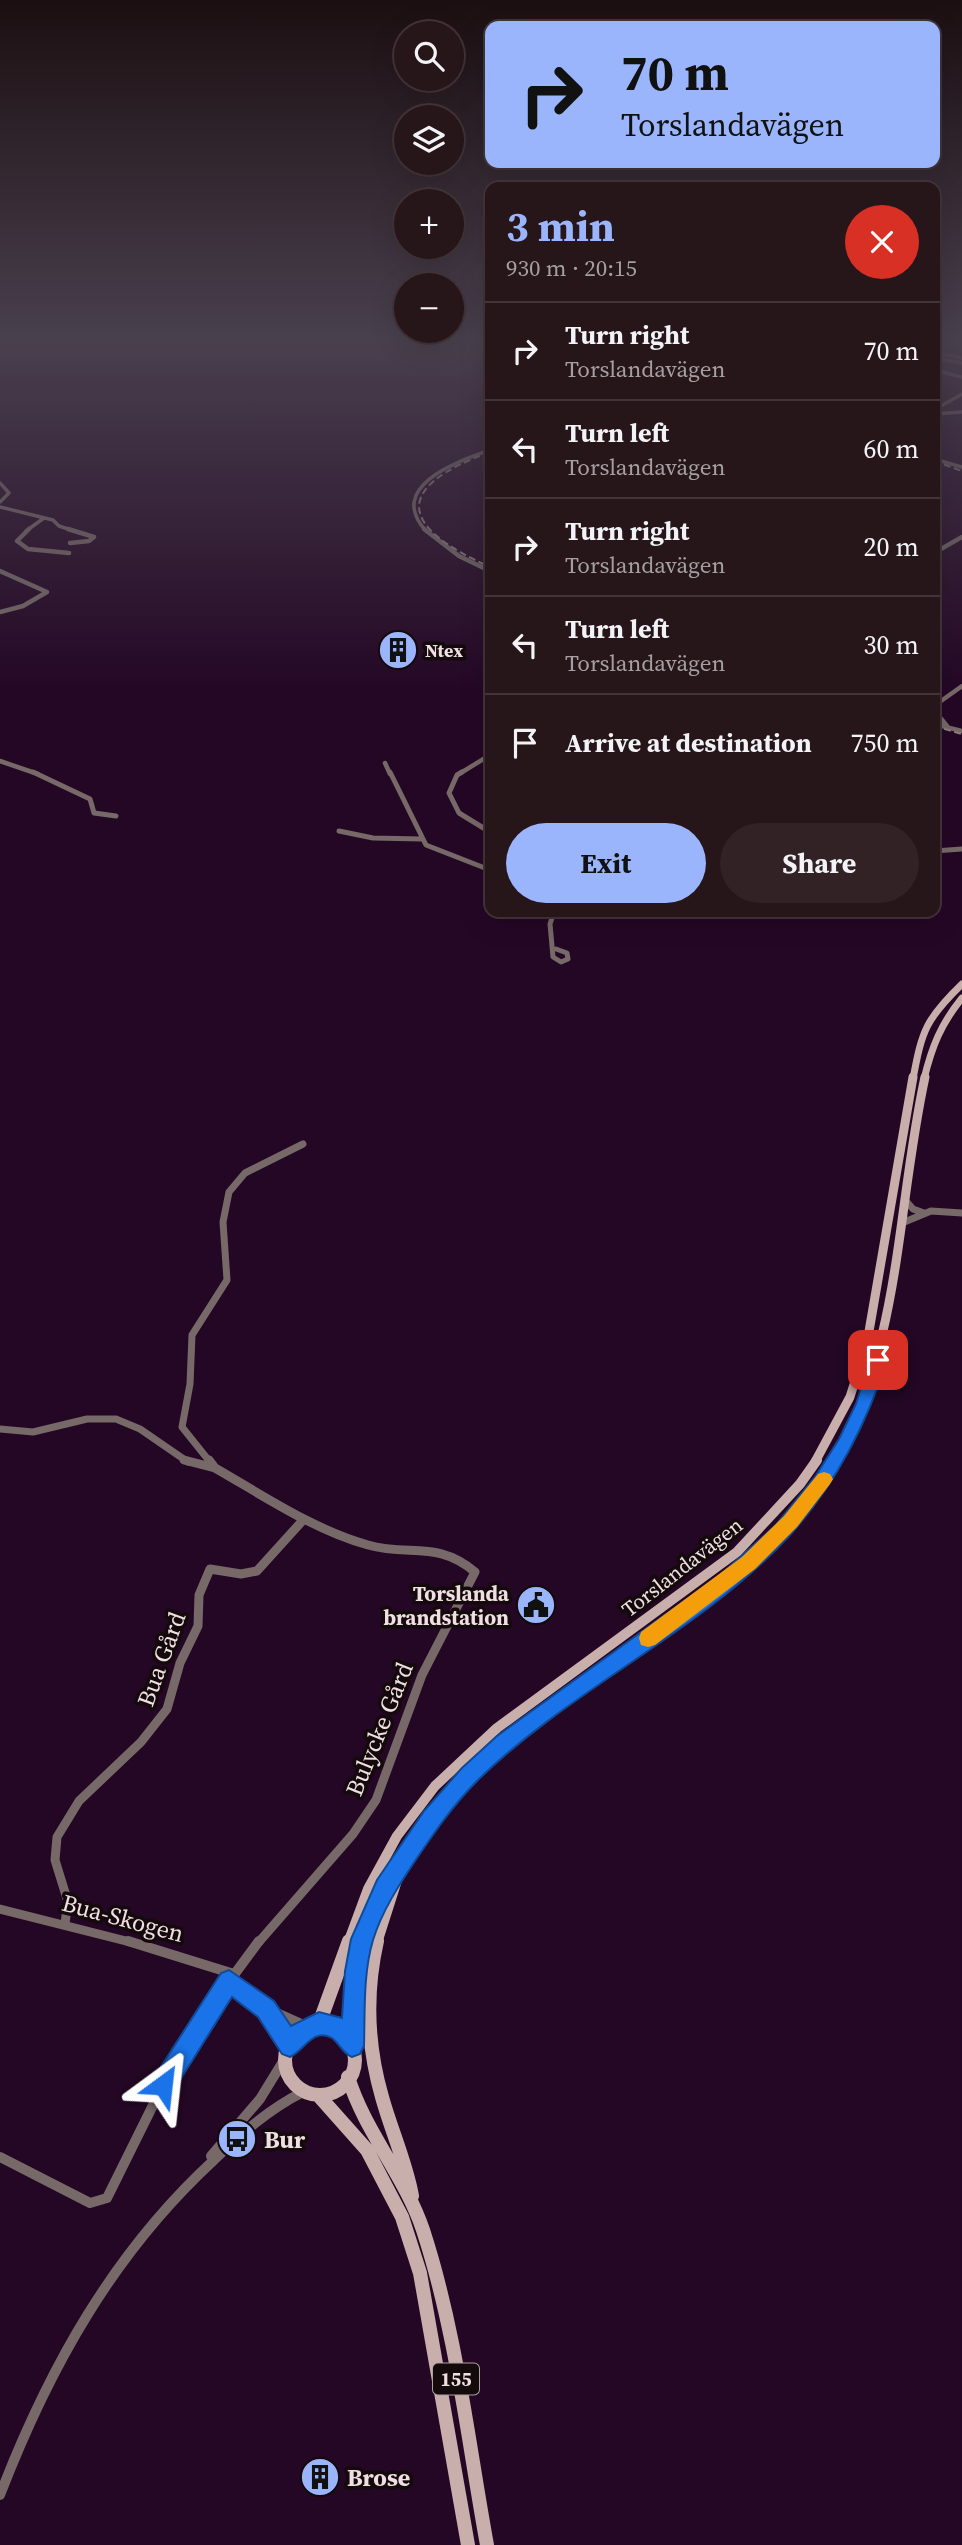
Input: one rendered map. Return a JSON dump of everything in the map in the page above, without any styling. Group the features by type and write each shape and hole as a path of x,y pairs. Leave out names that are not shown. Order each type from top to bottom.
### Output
{"main road":[{"name":"Torslandavägen","path":"288,2050 314,2025 368,1889 402,1830 435,1786 458,1761 497,1728 737,1552 800,1484 826,1447 850,1397 867,1343 920,1039 933,1012 962,984"},
{"name":"Torslandavägen","path":"348,2077 354,2062 352,2046 356,1971 362,1939 381,1894 441,1806 484,1760 732,1577 772,1541 808,1501 846,1443 872,1385 883,1342 932,1045 945,1018 962,998"},
{"name":"Torslandavägen","path":"403,1863 383,1910 371,1959 368,2012 374,2065 384,2103 408,2167 413,2204"},
{"path":"314,2025 339,2029 352,2046"},
{"path":"288,2050 288,2073 303,2092 319,2096 336,2090 348,2077"},
{"name":"155","path":"348,2077 357,2106 413,2204 443,2304 487,2545"},
{"name":"155","path":"319,2096 367,2150 402,2217 420,2273 468,2545"}],"street":[{"path":"477,455 435,474 418,492 413,507 418,525 432,541 485,568"},
{"path":"940,461 962,467"},
{"path":"0,482 9,493 0,502"},
{"path":"0,507 44,518 94,537 89,541 70,543"},
{"path":"44,518 20,535 17,541 28,549 69,553"},
{"path":"940,550 962,537"},
{"path":"0,571 47,592 23,606 0,612"},
{"path":"940,703 962,686"},
{"path":"940,716 950,728"},
{"path":"940,726 962,731"},
{"path":"485,758 457,775 449,793 458,813 485,829"},
{"path":"0,761 78,792 90,799 94,813 116,816"},
{"path":"385,763 426,845 485,868"},
{"path":"339,831 373,838 421,839"},
{"path":"940,851 962,849"},
{"path":"552,917 549,928 556,949"},
{"name":"Bulycke Gård","path":"231,1977 275,1920 366,1817 387,1777 422,1675 475,1572 457,1557 418,1549 370,1546 304,1519 215,1468 185,1433 182,1420 190,1384 192,1335 227,1280 223,1222 226,1202 233,1184 245,1173 274,1161 303,1144"},
{"path":"905,1201 913,1209 925,1213"},
{"path":"902,1223 925,1213 951,1210 962,1213"},
{"name":"Bulycke Gård","path":"0,1429 37,1433 81,1421 116,1419 137,1426 169,1453 192,1464 215,1468"},
{"name":"Bua Gård","path":"65,1923 69,1915 69,1900 56,1872 54,1857 61,1828 98,1782 147,1738 169,1707 180,1664 200,1616 198,1603 211,1569 241,1574 257,1571 304,1519"},
{"name":"Bua-Skogen","path":"0,1909 65,1923 201,1961 231,1977"},
{"path":"0,2157 90,2203 107,2199 163,2085 231,1977 266,2009 288,2050"},
{"path":"266,2009 314,2025"},
{"name":"Torslandavägen","path":"0,2495 43,2386 75,2326 135,2240 260,2099 288,2050"},
{"name":"Torslandavägen","path":"204,2165 269,2110 303,2092"}],"shaded area":[{"path":"0,455 485,455 485,917 940,917 940,455 962,455 962,2545 0,2545"}],"railway":[{"path":"484,455 436,480 423,494 419,508 424,523 438,537 485,564"},
{"path":"940,463 962,471"},
{"path":"940,728 962,734"}],"slow traffic":[{"path":"648,1638 748,1563 790,1522 824,1479"}],"place":[{"name":"Ntex","path":"398,650"},
{"name":"Torslanda brandstation","path":"536,1605"},
{"name":"Bur","path":"237,2139"},
{"name":"Brose","path":"320,2477"}],"route":[{"path":"163,2085 229,1981 266,2009 290,2046 303,2030 319,2024 339,2029 347,2036 352,2046 354,1992 362,1939 377,1901 431,1818 484,1760 726,1582 783,1530 835,1463 859,1417 874,1379 878,1360"}]}
